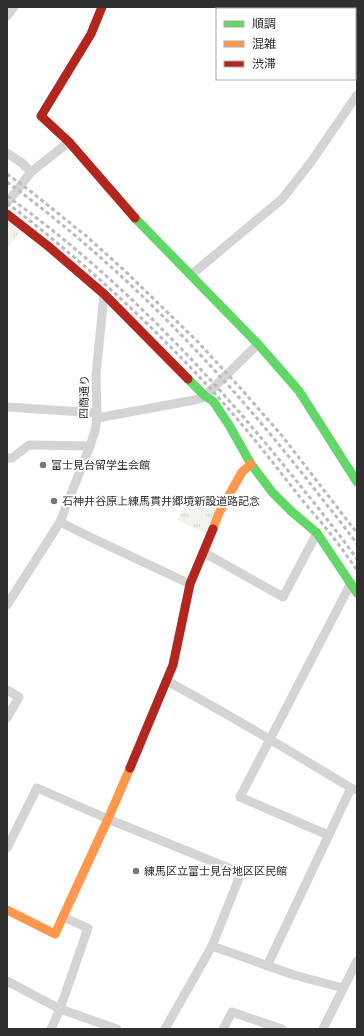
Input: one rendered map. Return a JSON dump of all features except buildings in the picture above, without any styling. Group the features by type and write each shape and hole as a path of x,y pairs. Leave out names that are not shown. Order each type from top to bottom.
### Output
{"street":[{"path":"7,16 14,7"},
{"path":"102,7 91,34 40,116 70,142 128,211 258,344 299,391 357,482"},
{"path":"191,275 282,199 311,162 357,95"},
{"path":"7,203 31,172 70,142"},
{"path":"7,153 31,172"},
{"path":"7,214 48,246 104,294 205,396 213,401 229,424 251,464 272,492 317,534 357,592"},
{"name":"四商通り","path":"7,605 60,522 95,431 97,415 96,375 104,294"},
{"path":"7,407 97,415 200,399 205,396 258,344"},
{"path":"7,458 12,458 29,445 90,446"},
{"path":"7,910 55,934 108,819 167,681 173,665 190,584 219,512 242,472 251,464"},
{"path":"60,522 190,584"},
{"path":"203,552 284,597 317,534"},
{"path":"328,835 240,797 351,584"},
{"path":"167,681 214,706 354,789 328,835 267,966"},
{"path":"7,690 19,696 7,718"},
{"path":"7,848 37,788 240,873 212,946 165,1029"},
{"path":"51,1029 60,1009 88,928 63,917"},
{"path":"212,946 294,975 343,988"},
{"path":"323,1029 343,988 353,978 357,962"},
{"path":"7,982 60,1009 117,1029"},
{"path":"223,1029 232,1012 282,1029"}],"green space":[{"path":"7,222 20,232 7,248"},
{"path":"190,497 213,508 215,513 206,534 177,520"}],"railway":[{"path":"7,174 85,235 124,270 198,342 283,437 357,533"},
{"path":"7,182 49,214 130,284 205,360 275,440 357,544"},
{"path":"7,196 86,258 124,292 195,363 262,439 342,538 357,559"},
{"path":"7,203 66,250 122,300 202,379 256,441 329,532 357,570"}],"traffic: fast":[{"path":"135,218 258,344 299,391 357,482"},
{"path":"188,379 205,396 213,401 229,425 251,464 272,492 291,511 317,533 357,593"}],"traffic: slow":[{"path":"213,529 219,513 242,472 251,464"},
{"path":"7,910 55,934 130,768"}],"traffic: jam":[{"path":"102,7 91,34 41,116 69,142 135,218"},
{"path":"7,214 48,246 104,294 188,379"},
{"path":"130,768 173,665 190,584 213,529"}],"place":[{"name":"富士見台留学生会館","path":"43,465"},
{"name":"石神井谷原上練馬貫井郷境新設道路記念","path":"54,501"},
{"name":"練馬区立富士見台地区区民館","path":"136,871"}]}
